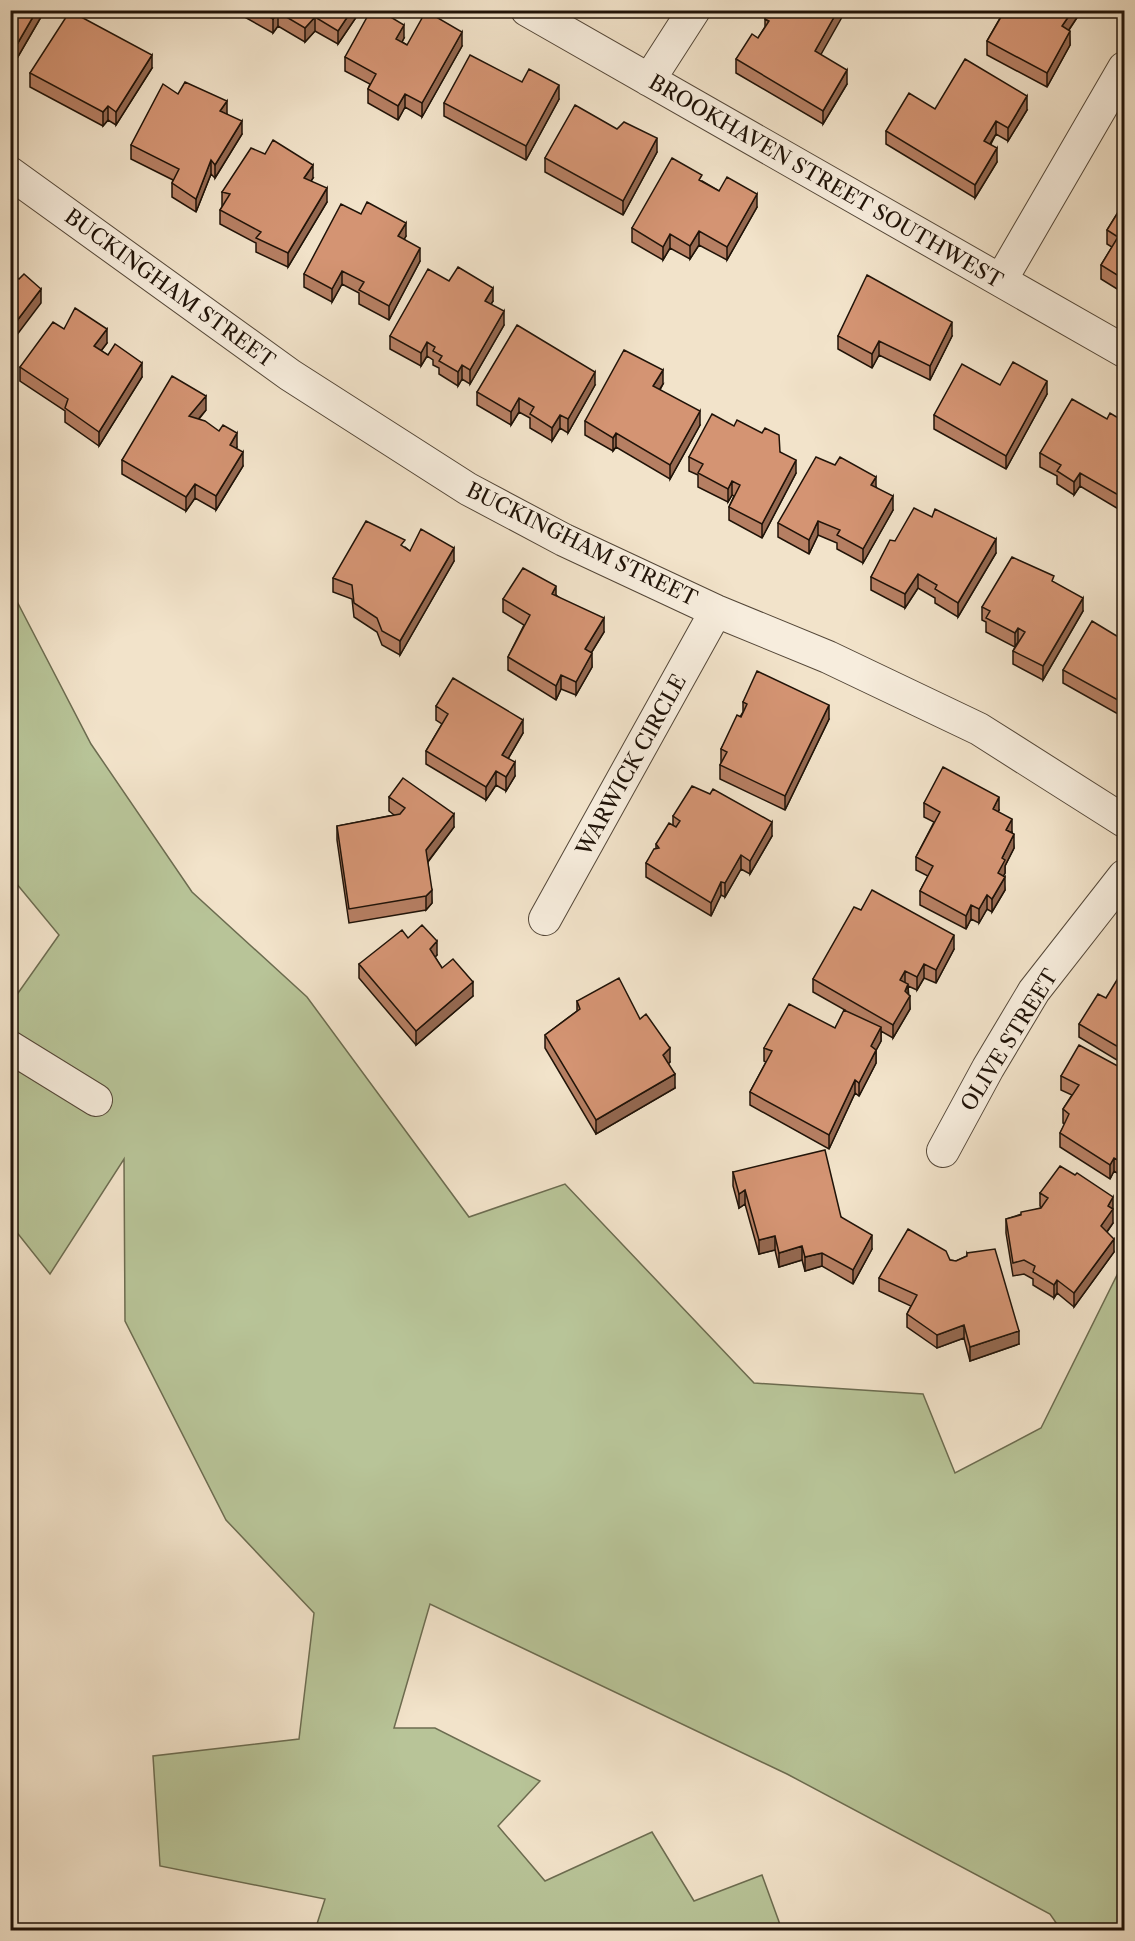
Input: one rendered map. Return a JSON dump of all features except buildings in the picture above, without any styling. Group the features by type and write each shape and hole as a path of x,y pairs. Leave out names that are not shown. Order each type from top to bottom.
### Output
{"street":[{"name":"BROOKHAVEN STREET SOUTHWEST","path":"527,10 1125,351"},
{"path":"649,80 694,10"},
{"path":"1001,280 1125,68"},
{"name":"BUCKINGHAM STREET","path":"10,173 290,375 468,489 564,540 716,610 828,657 979,729 1125,820"},
{"name":"WARWICK CIRCLE","path":"545,919 716,610"},
{"name":"OLIVE STREET","path":"943,1151 988,1068 1034,991 1125,876"},
{"path":"10,1047 96,1100"}],"green space":[{"path":"10,588 91,744 192,892 307,997 469,1217 565,1184 754,1383 923,1394 955,1473 1041,1428 1124,1261 1124,1930 1061,1930 1050,1914 787,1774 430,1604 394,1728 435,1728 540,1781 498,1826 545,1881 652,1832 694,1901 762,1875 782,1930 315,1930 325,1899 160,1866 153,1756 299,1739 314,1613 226,1520 125,1321 124,1159 50,1274 11,1225 11,1003 59,935 11,877"}]}
